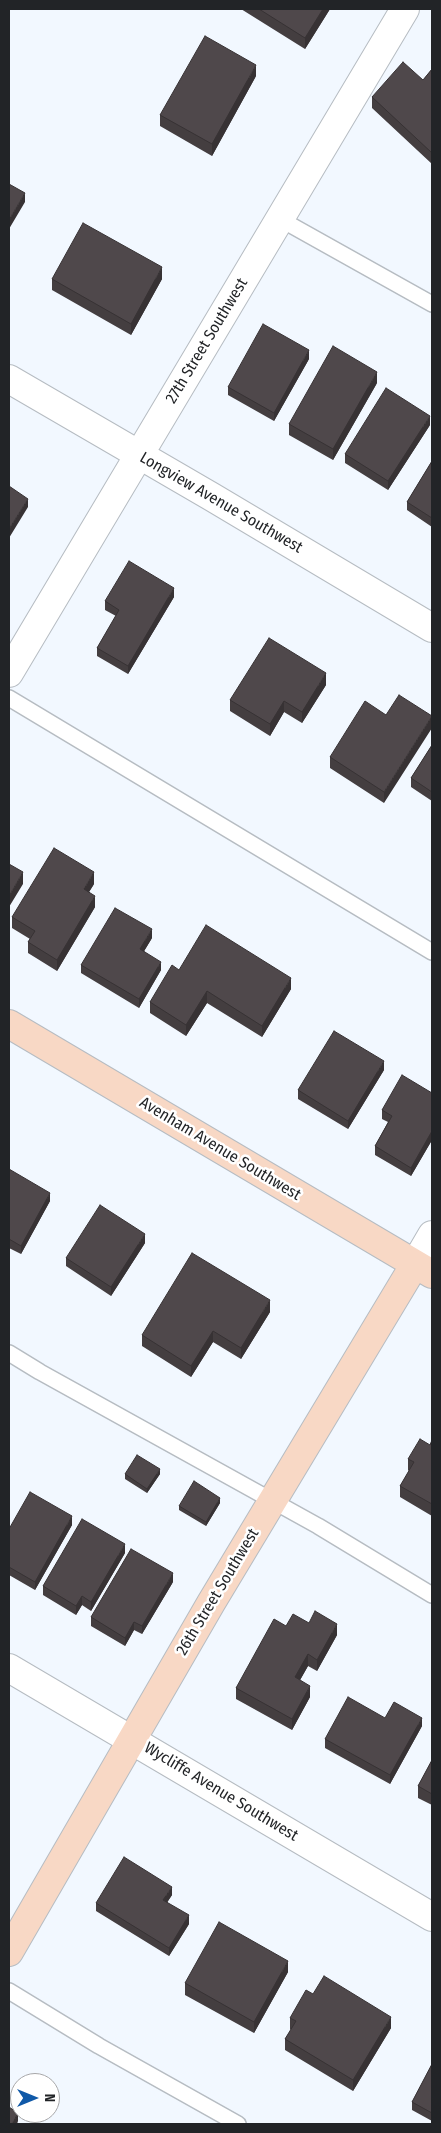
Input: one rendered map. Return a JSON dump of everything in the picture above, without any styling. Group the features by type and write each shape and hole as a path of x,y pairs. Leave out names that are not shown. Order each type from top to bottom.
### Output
{"street":[{"name":"27th Street Southwest","path":"9,673 405,9"},
{"name":"Longview Avenue Southwest","path":"9,380 432,628"},
{"name":"Avenham Avenue Southwest","path":"9,1024 424,1269"},
{"name":"26th Street Southwest","path":"9,1952 272,1500 424,1269 432,1235"},
{"name":"Wycliffe Avenue Southwest","path":"9,1668 432,1917"}],"lane":[{"path":"280,220 432,304"},
{"path":"9,698 432,952"},
{"path":"9,1353 272,1500 432,1594"},
{"path":"9,1991 99,2046 238,2124"}],"building":[{"path":"259,9 323,9 305,38"},
{"path":"205,36 256,65 212,144 160,115"},
{"path":"403,62 423,80 432,69 432,153 372,97"},
{"path":"9,184 25,193 9,220"},
{"path":"83,223 162,267 131,324 52,279"},
{"path":"263,324 309,350 274,413 228,387"},
{"path":"333,346 377,372 333,449 289,424"},
{"path":"386,388 430,416 388,481 345,454"},
{"path":"432,461 432,518 407,502"},
{"path":"9,486 28,499 9,529"},
{"path":"129,561 174,588 128,666 97,648 119,610 105,601"},
{"path":"269,638 326,673 302,712 284,701 270,724 230,700"},
{"path":"399,695 432,716 384,792 330,757 365,701 386,715"},
{"path":"432,745 432,792 411,778"},
{"path":"54,848 94,872 84,889 95,896 57,960 28,942 35,931 12,917"},
{"path":"9,864 23,872 9,896"},
{"path":"115,908 152,929 140,949 161,962 139,999 81,965"},
{"path":"206,925 291,978 262,1026 207,991 186,1025 150,1002 172,965 179,970"},
{"path":"334,1031 384,1061 348,1121 298,1090"},
{"path":"402,1075 432,1093 432,1131 411,1168 375,1146 392,1116 382,1110"},
{"path":"9,1169 50,1193 21,1246 9,1239"},
{"path":"100,1205 145,1234 111,1287 66,1258"},
{"path":"192,1253 270,1300 241,1348 213,1331 191,1366 142,1335"},
{"path":"420,1439 430,1445 432,1440 432,1504 400,1486 414,1462 408,1459"},
{"path":"137,1455 160,1469 147,1489 125,1474"},
{"path":"194,1481 220,1498 206,1522 179,1506"},
{"path":"30,1492 72,1516 35,1582 9,1567 9,1529"},
{"path":"82,1519 125,1544 91,1602 82,1596 76,1606 43,1586"},
{"path":"131,1549 173,1573 142,1626 134,1622 125,1638 91,1617"},
{"path":"315,1611 337,1624 317,1660 308,1654 295,1677 310,1686 292,1719 236,1688 274,1619 286,1626 293,1614 309,1623"},
{"path":"348,1697 385,1718 394,1702 422,1718 390,1775 325,1739"},
{"path":"432,1760 432,1794 418,1786"},
{"path":"124,1857 172,1887 163,1900 189,1915 169,1948 96,1903"},
{"path":"219,1922 288,1961 254,2022 185,1983"},
{"path":"324,1976 391,2017 353,2080 285,2039 296,2021 290,2018 306,1990 313,1994"},
{"path":"432,2064 432,2113 412,2102"},
{"path":"9,2107 10,2123 13,2123 9,2124"}]}
